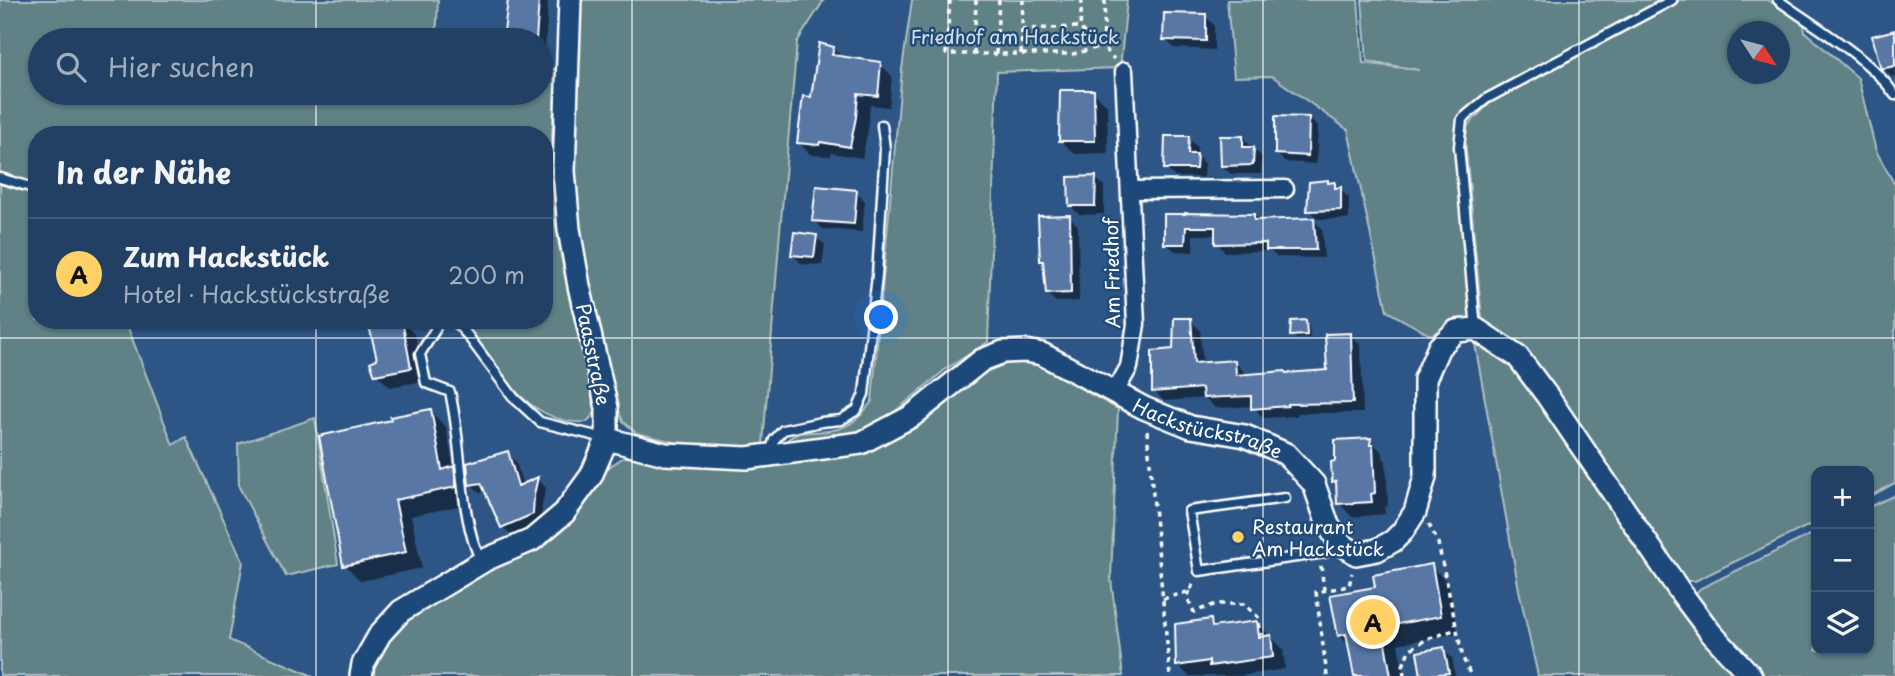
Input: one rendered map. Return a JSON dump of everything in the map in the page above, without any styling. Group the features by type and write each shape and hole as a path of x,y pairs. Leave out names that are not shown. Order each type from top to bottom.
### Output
{"street":[{"name":"Paasstraße","path":"361,676 363,664 380,634 401,611 481,562 532,540 564,513 592,476 607,439 607,408 579,286 571,241 564,171 570,0"},
{"name":"Am Friedhof","path":"1115,392 1129,367 1136,324 1124,71"},
{"name":"Am Friedhof","path":"1130,190 1285,190"},
{"path":"1347,548 1377,550 1402,532 1415,512 1425,477 1425,379 1439,346 1456,331 1476,329 1518,357 1681,593 1711,633 1751,676"},
{"name":"Hackstückstraße","path":"607,439 665,454 747,458 861,443 912,416 982,360 1003,352 1026,351 1042,355 1144,408 1191,427 1245,436 1286,454 1314,484 1328,525 1347,548"}],"lane":[{"path":"1476,329 1459,147 1462,119 1486,99 1672,0"},
{"path":"1778,0 1858,57 1887,83 1895,95"},
{"path":"769,455 774,440 783,430 841,420 857,410 864,394 877,275 885,149 882,125"},
{"path":"0,178 28,186"},
{"path":"435,329 420,354 426,383 450,392 472,536 481,562"},
{"path":"462,329 514,398 540,422 607,439"},
{"path":"1285,498 1189,511 1199,571 1347,548"}],"path":[{"path":"950,0 946,54 1073,54 1103,46"},
{"path":"974,54 976,0"},
{"path":"996,54 999,0"},
{"path":"1021,54 1023,0"},
{"path":"1082,0 1080,27 1094,48"},
{"path":"1105,0 1103,46 1124,71"},
{"path":"1022,29 1080,27"},
{"path":"1144,408 1170,676"},
{"path":"1415,512 1426,518 1438,543 1463,658 1471,676"},
{"path":"1327,676 1316,592 1349,586 1347,548"},
{"path":"1319,554 1324,590"},
{"path":"1199,571 1187,597 1194,612 1216,604 1244,604 1258,617 1261,635"},
{"path":"1163,599 1190,591"},
{"path":"1404,676 1403,666 1409,650 1427,639 1457,629"}],"green space":[{"path":"0,0 438,0 437,28 28,28 28,105 553,105 553,69 557,69 553,126 28,126 28,181 0,172"},
{"path":"581,0 824,0 797,42 763,444 760,448 679,443 636,433 623,421 615,403 578,223 575,164"},
{"name":"Friedhof am Hackstück","path":"912,0 1127,0 1120,68 997,72 988,342 946,369 880,424 839,437 781,446 801,433 830,431 849,425 872,401 902,69"},
{"path":"1227,0 1358,0 1363,63 1419,70 1367,61 1362,0 1668,0 1458,115 1470,317 1430,335 1387,311 1348,130 1272,76 1234,77"},
{"path":"1680,0 1768,0 1804,24 1805,32 1858,78 1876,151 1895,185 1895,483 1874,494 1874,466 1811,466 1811,524 1695,581 1684,581 1516,343 1482,319 1465,140 1468,125 1492,101"},
{"path":"553,165 555,224 570,302 597,410 587,422 565,421 546,414 529,403 500,373 468,329 553,329"},
{"path":"0,184 28,192 28,329 128,329 173,445 186,437 243,562 229,640 313,676 0,676"},
{"path":"1475,344 1494,353 1516,369 1687,619 1736,676 1538,676 1519,590"},
{"path":"1031,361 1118,409 1111,579 1123,676 370,676 385,638 437,594 537,545 569,524 592,495 609,467 624,457 739,466 855,456 902,434 987,366"},
{"path":"315,418 338,564 286,576 239,487 238,444"},
{"path":"1895,495 1895,676 1763,676 1741,656 1692,596 1701,588 1811,534 1811,655 1874,655 1874,505"}],"building":[{"path":"508,0 539,0 537,28 504,28"},
{"path":"1164,13 1206,14 1206,41 1163,40"},
{"path":"1895,30 1895,66 1881,69 1872,36"},
{"path":"819,43 834,47 832,55 881,62 878,96 858,94 850,147 820,142 819,145 797,143 803,96 811,97"},
{"path":"1060,90 1094,90 1095,141 1059,141"},
{"path":"1275,116 1309,117 1308,156 1275,154"},
{"path":"1165,136 1189,136 1188,154 1197,154 1196,169 1164,169"},
{"path":"1220,136 1243,136 1243,147 1254,147 1253,165 1221,166"},
{"path":"1096,176 1095,206 1069,206 1068,177"},
{"path":"1328,180 1328,183 1335,182 1335,188 1341,187 1341,210 1307,211 1309,182"},
{"path":"816,186 857,190 854,224 812,221"},
{"path":"1164,214 1254,214 1254,220 1314,218 1316,250 1266,250 1266,243 1215,244 1215,227 1186,227 1185,244 1164,244"},
{"path":"1070,215 1071,293 1046,294 1043,261 1040,261 1038,216"},
{"path":"794,232 817,235 814,257 791,255"},
{"path":"1174,318 1191,318 1194,363 1235,360 1236,375 1327,370 1325,334 1351,333 1353,403 1288,404 1251,409 1251,396 1203,398 1202,388 1152,392 1152,351 1173,349"},
{"path":"1306,320 1307,335 1290,336 1291,321"},
{"path":"370,329 404,329 411,368 375,375 370,362 377,359"},
{"path":"431,409 442,470 454,466 456,487 395,500 406,552 343,566 319,436"},
{"path":"1371,438 1375,493 1371,494 1372,502 1337,504 1336,481 1332,482 1331,462 1335,461 1335,440"},
{"path":"508,451 518,486 538,477 533,514 501,528 481,483 469,485 467,463"},
{"path":"1432,564 1441,616 1382,627 1391,676 1354,676 1346,634 1338,636 1330,595 1375,587 1373,575"},
{"path":"1211,619 1212,627 1257,621 1259,637 1271,635 1273,657 1209,666 1209,661 1176,666 1175,624"},
{"path":"1444,647 1449,673 1421,676 1417,652"}],"place":[{"name":"Restaurant Am Hackstück","path":"1238,537"},
{"name":"Zum Hackstück","path":"1373,622"}]}
